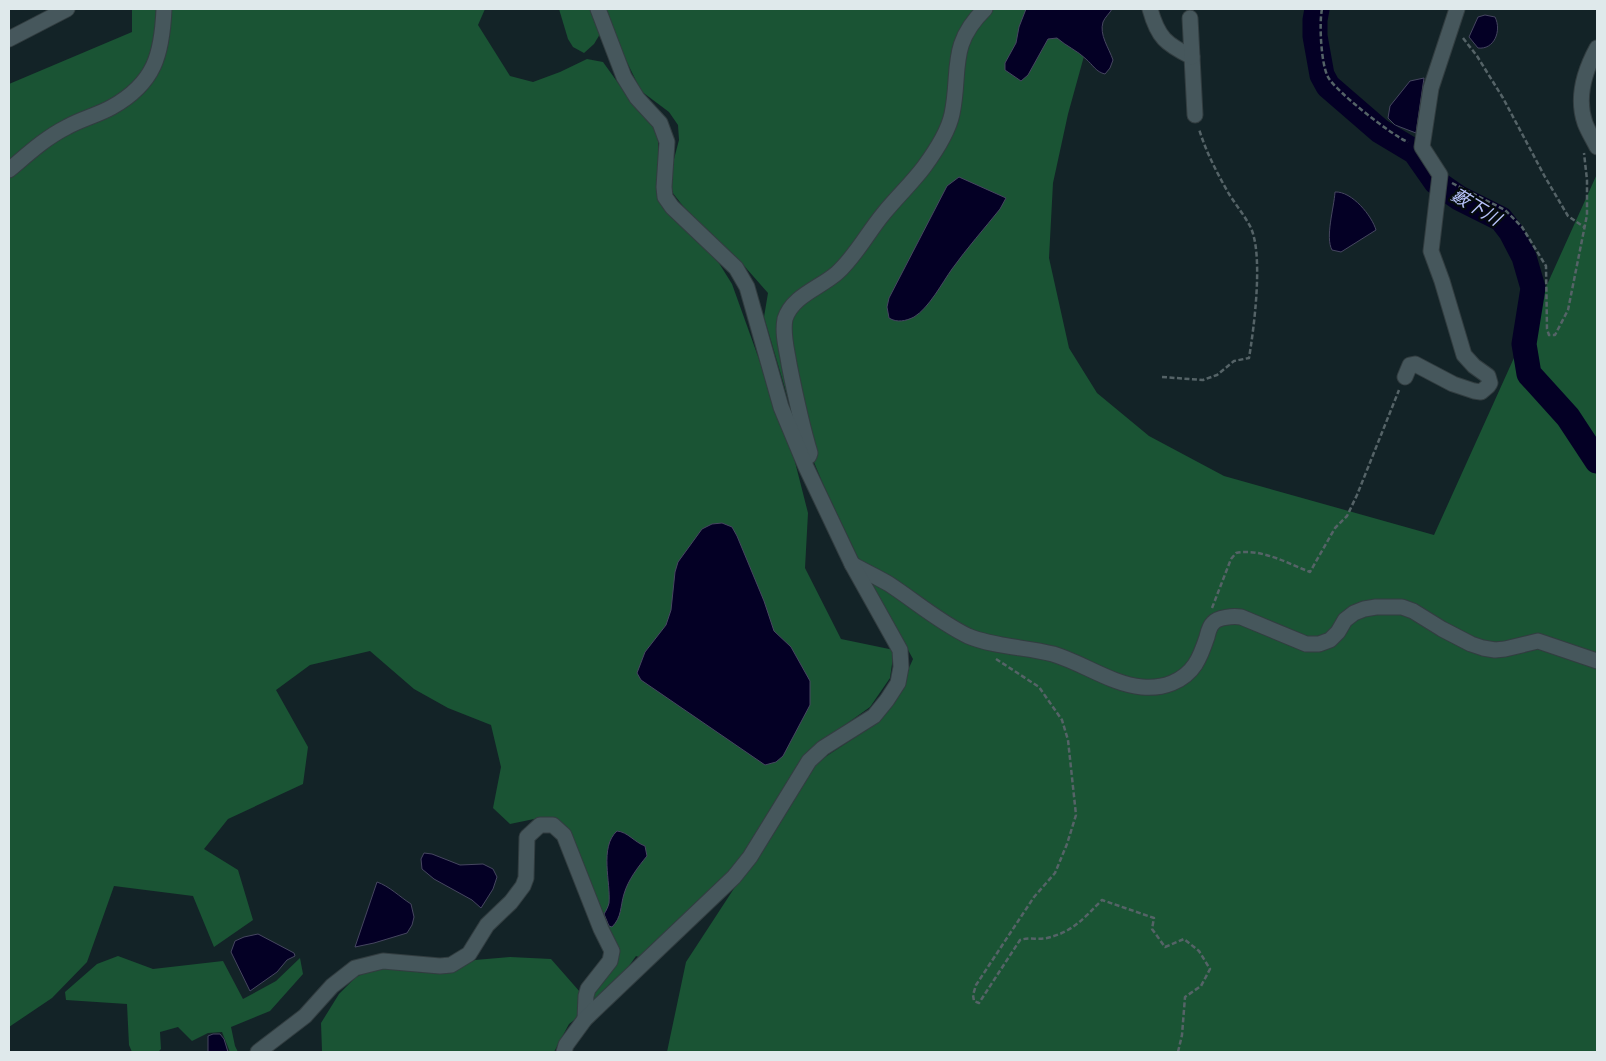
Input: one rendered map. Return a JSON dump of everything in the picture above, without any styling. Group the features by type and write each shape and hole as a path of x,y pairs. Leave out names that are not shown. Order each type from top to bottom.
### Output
{"street":[{"path":"9,39 66,9"},
{"path":"9,170 45,140 67,126 112,107 134,91 149,75 158,59 163,37 164,9"},
{"path":"564,1052 566,1044 585,1019 734,877 750,857 808,761 823,748 874,716 898,683 901,667 900,650 852,564 806,467 781,407 747,287 736,268 672,207 665,197 664,187 668,142 660,123 637,98 624,77 598,9"},
{"path":"806,467 810,453 800,420 784,338 785,321 789,308 797,299 809,293 838,272 883,214 924,168 949,124 952,113 958,55 964,39 977,17 985,9"},
{"path":"1150,9 1160,35 1173,48 1192,57"},
{"path":"1405,377 1410,364 1415,364 1453,384 1474,392 1481,392 1490,383 1488,376 1474,366 1464,355 1431,251 1440,182 1422,148 1431,88 1457,9"},
{"path":"1190,18 1195,115"},
{"path":"1597,48 1590,60 1583,86 1582,110 1585,123 1597,147"},
{"path":"852,564 887,583 947,624 970,636 1053,654 1086,666 1124,684 1142,687 1158,687 1173,683 1195,668 1201,656 1210,626 1214,621 1234,616 1241,617 1306,644 1319,644 1330,640 1338,632 1344,620 1354,613 1376,606 1402,607 1413,611 1471,644 1483,648 1505,649 1538,641 1597,661"},
{"path":"258,1052 304,1016 332,986 355,968 383,961 440,966 451,965 469,954 487,924 511,902 523,886 526,878 527,838 540,825 553,826 564,835 601,929 612,951 610,961 588,989 585,1019"}],"path":[{"path":"1322,9 1319,22 1328,77 1336,88 1378,123 1402,140 1422,148"},
{"path":"1453,24 1477,56 1503,98 1568,216 1584,227"},
{"path":"1162,377 1203,380 1217,375 1234,361 1249,358 1254,329 1257,268 1254,235 1230,195 1205,147 1195,115"},
{"path":"1440,182 1458,187 1505,210 1522,227 1546,266 1547,329 1550,336 1555,335 1568,310 1587,215 1587,180 1582,136 1585,123"},
{"path":"1210,626 1211,609 1231,558 1236,553 1262,554 1310,572 1335,528 1351,509 1405,377"},
{"path":"990,655 1039,687 1062,720 1068,740 1076,815 1068,844 1055,873 1034,897 986,969 976,985 973,995 974,1001 979,1003 1020,940 1027,937 1044,938 1076,927 1102,900 1154,918 1152,929 1165,947 1184,939 1199,951 1210,969 1201,986 1186,997 1182,1035 1178,1052"}],"green space":[{"path":"132,9 485,9 478,25 510,76 533,82 587,59 603,62 631,101 653,123 658,141 659,194 712,252 732,284 793,454 808,513 805,568 841,639 894,650 890,678 870,707 807,752 738,864 641,958 636,956 624,973 591,1005 591,994 618,953 547,819 534,819 510,824 493,808 501,767 491,725 448,708 414,689 370,651 310,665 276,690 308,747 303,784 228,819 204,849 238,870 253,920 214,947 193,896 114,886 87,962 52,998 9,1027 9,84 132,32"},
{"path":"559,9 591,9 600,34 594,44 584,53 573,47 568,39"},
{"path":"605,9 1099,9 1094,20 1068,114 1053,183 1049,258 1069,348 1097,393 1149,436 1224,476 1434,535 1597,174 1597,1052 667,1052 686,962 816,763 874,725 893,704 913,659 859,560 823,484 789,402 764,317 768,293 739,260 690,215 672,192 671,179 679,140 678,125 669,112 641,91"},
{"path":"118,956 153,969 223,961 243,999 276,981 300,958 303,974 270,1011 231,1027 238,1052 230,1052 222,1032 208,1033 192,1041 178,1027 160,1032 161,1049 158,1052 132,1052 129,1045 127,1004 66,1000 65,992 97,964"},
{"path":"510,957 551,959 580,992 578,1017 569,1024 554,1052 322,1051 321,1023 339,994 356,977 372,970 388,968 425,973 450,972 475,960"}],"water":[{"path":"1026,9 1112,9 1104,20 1102,27 1103,37 1113,60 1110,68 1105,74 1099,72 1083,56 1057,38 1048,39 1028,75 1021,81 1005,70 1005,63 1016,43 1019,27"},
{"path":"1485,15 1495,17 1498,28 1497,33 1492,43 1484,48 1478,48 1469,37 1478,17"},
{"path":"1424,78 1416,133 1395,125 1388,118 1390,106 1410,81"},
{"path":"959,177 1006,198 1000,209 958,261 925,308 908,320 892,320 889,318 887,307 889,298 947,186"},
{"path":"1335,192 1348,196 1360,205 1374,224 1376,230 1341,252 1332,250 1329,238"},
{"path":"722,523 732,527 737,536 764,601 774,631 791,647 810,681 810,705 783,756 776,762 765,765 641,680 637,673 645,652 666,625 671,610 675,572 678,562 702,529 712,524"},
{"path":"617,831 624,833 645,846 647,856 628,884 619,916 612,927 609,926 604,914 609,903 607,856 608,846"},
{"path":"424,853 432,854 460,865 483,864 493,869 497,877 493,889 481,908 472,900 434,879 422,869 421,859"},
{"path":"377,882 411,904 414,917 412,925 407,933 355,947"},
{"path":"258,934 294,953 295,956 287,960 277,972 250,991 231,952 235,941"},
{"path":"220,1034 224,1039 228,1052 208,1052 208,1036"}],"waterway":[{"name":"藪下川","path":"1317,9 1315,36 1322,75 1328,86 1380,131 1415,152 1436,182 1459,198 1501,219 1511,232 1524,257 1533,288 1524,344 1529,374 1568,417 1597,461"}]}
